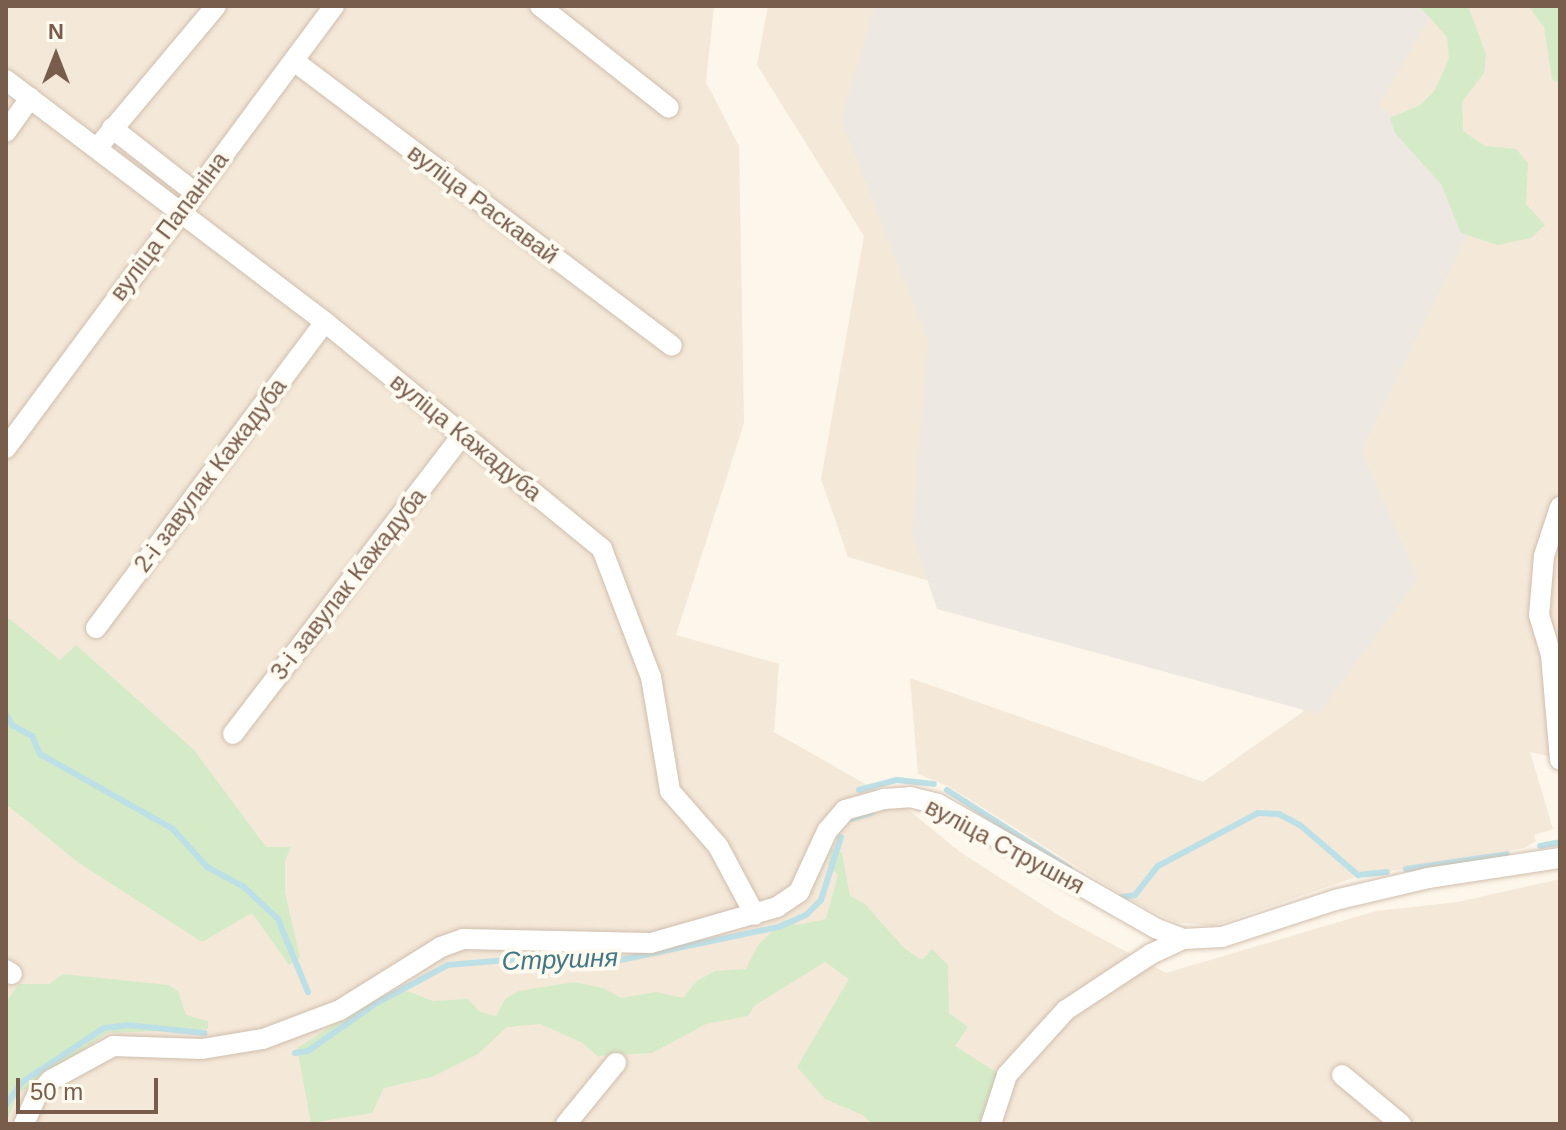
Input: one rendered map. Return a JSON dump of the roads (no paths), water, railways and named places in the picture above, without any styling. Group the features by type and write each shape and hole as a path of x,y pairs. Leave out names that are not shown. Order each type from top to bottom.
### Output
{"street":[{"path":"97,148 216,6"},
{"name":"вуліца Папаніна","path":"6,448 178,211 334,6"},
{"path":"540,6 669,108"},
{"name":"вуліца Раскавай","path":"294,61 672,346"},
{"name":"вуліца Кажадуба","path":"6,80 325,322 602,549 651,677 670,791 718,846 755,915"},
{"path":"6,132 30,98"},
{"path":"112,128 193,191"},
{"name":"2-і завулак Кажадуба","path":"96,628 325,322"},
{"name":"3-і завулак Кажадуба","path":"233,734 463,434"},
{"path":"1560,507 1544,556 1539,615 1551,655 1560,760"},
{"name":"вуліца Струшня","path":"24,1124 28,1109 51,1080 100,1051 137,1043 231,1048 263,1039 340,1010 441,947 463,939 651,943 755,915 799,892 827,831 845,810 910,797 938,804 1155,928 1183,939 1222,937 1335,900 1428,878 1560,858"},
{"path":"991,1124 1007,1075 1066,1010 1151,954 1183,939"},
{"path":"566,1124 616,1063"},
{"path":"1342,1075 1401,1124"}],"waterway":[{"path":"6,714 12,725 32,736 40,754 173,829 207,867 244,887 278,919 308,992"},
{"name":"Струшня","path":"859,790 897,780 934,784"},
{"name":"Струшня","path":"947,790 1069,868"},
{"name":"Струшня","path":"852,819 871,813"},
{"name":"Струшня","path":"1118,898 1135,895 1158,866 1258,813 1279,814 1300,825 1358,875 1387,872"},
{"name":"Струшня","path":"295,1053 308,1051 375,1004 448,965 543,957 611,962 779,927 806,915 821,900 841,837"},
{"name":"Струшня","path":"1540,846 1560,842"},
{"name":"Струшня","path":"1406,869 1507,854"},
{"name":"Струшня","path":"6,1105 22,1082 104,1028 127,1025 205,1033"}]}
